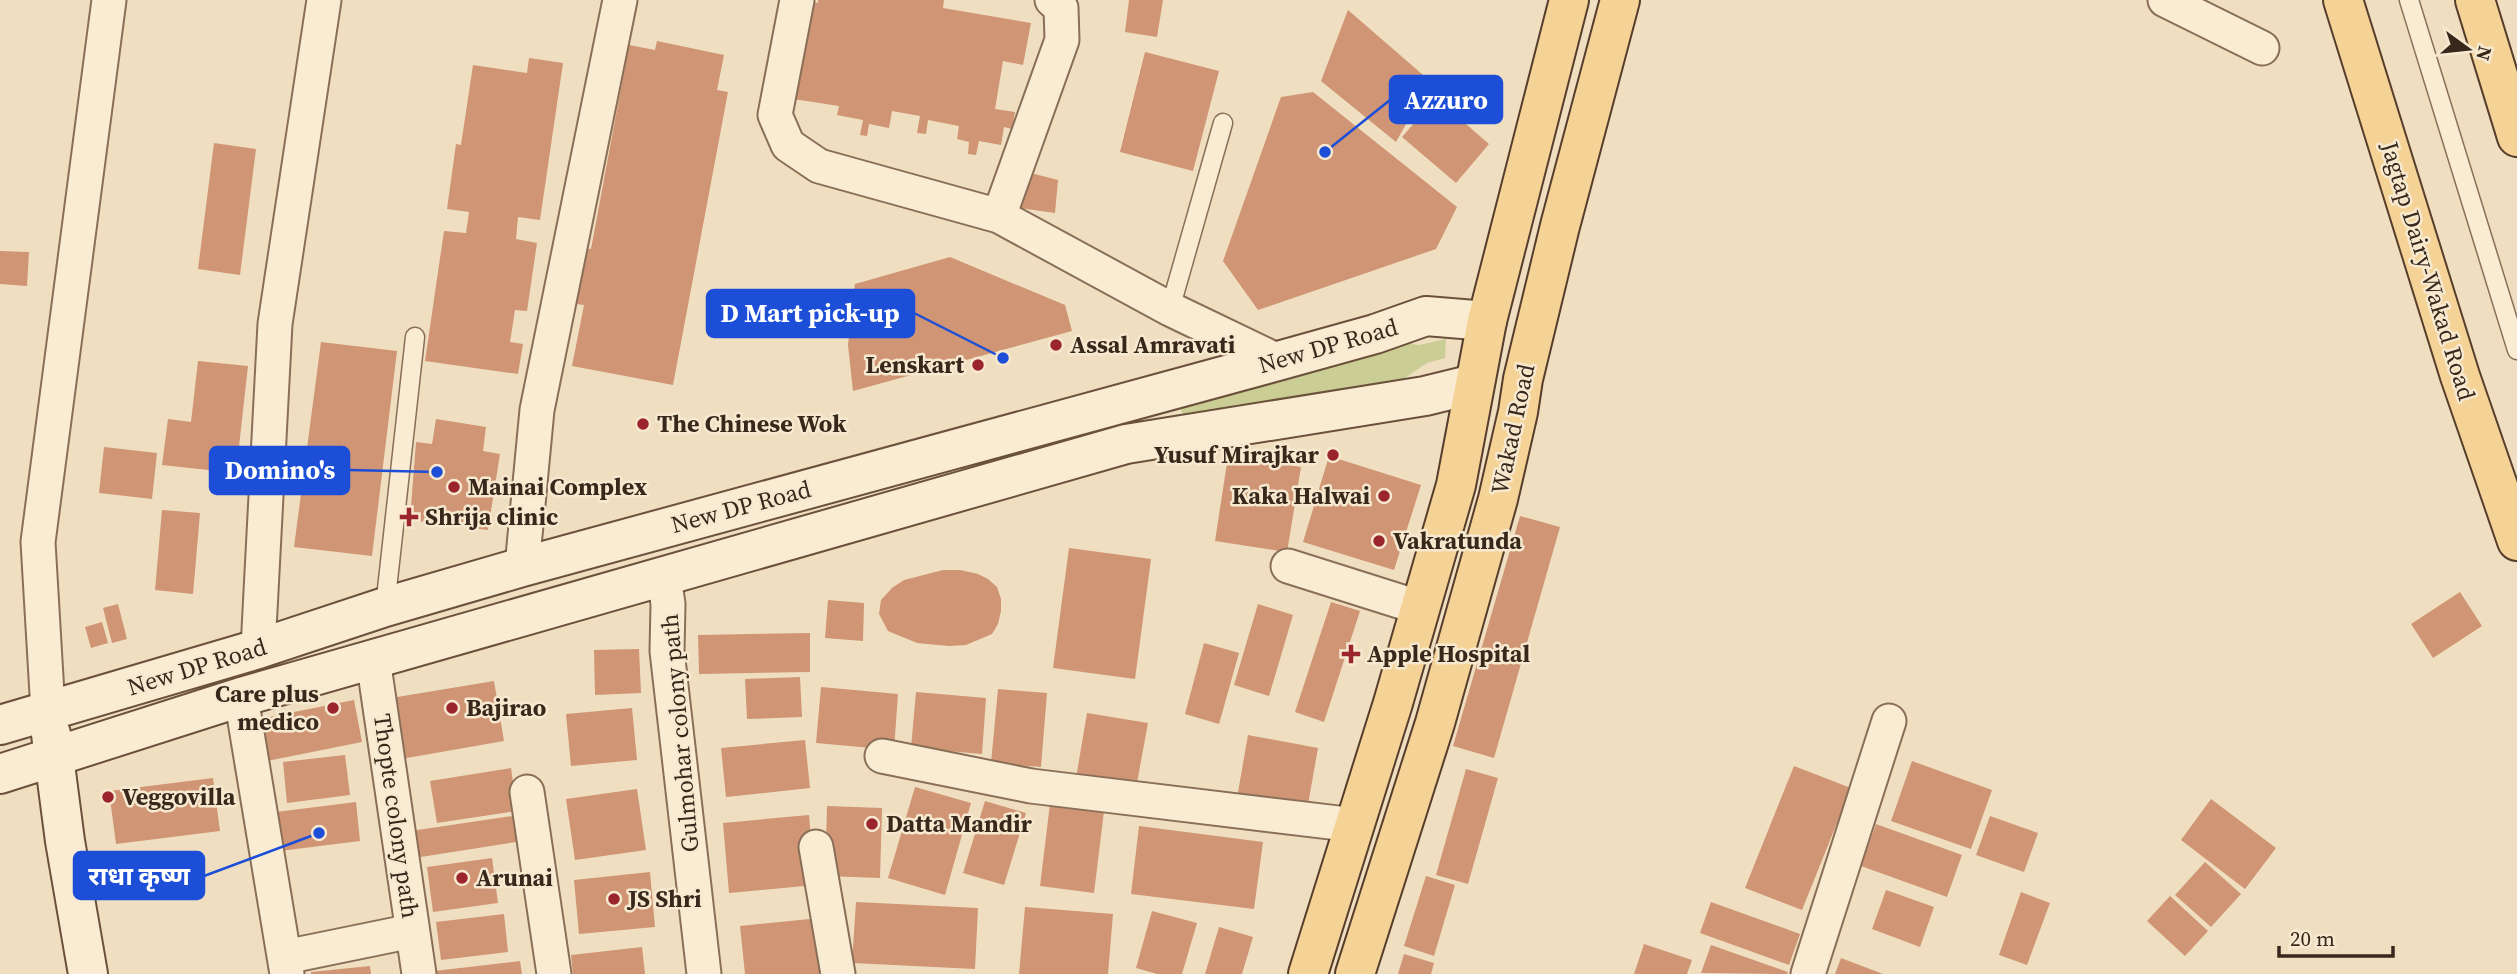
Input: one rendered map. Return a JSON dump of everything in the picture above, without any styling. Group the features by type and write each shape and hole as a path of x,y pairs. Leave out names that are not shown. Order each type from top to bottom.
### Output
{"main road":[{"name":"Wakad Road","path":"1308,974 1457,485 1487,321 1569,0"},
{"name":"Wakad Road","path":"1356,974 1434,723 1498,499 1534,332 1620,0"},
{"name":"Jagtap Dairy-Wakad Road","path":"2343,0 2460,376 2517,541"},
{"path":"2475,0 2517,137"},
{"name":"New DP Road","path":"0,725 522,567 1278,361 1375,334 1426,316 1487,321"},
{"path":"1487,321 1534,332"},
{"path":"1474,384 1523,379"},
{"name":"New DP Road","path":"0,774 241,697 1126,444 1425,396 1474,384"},
{"path":"48,711 88,974"}],"street":[{"path":"48,711 38,542 109,0"},
{"path":"258,649 275,324 324,0"},
{"path":"522,567 537,410 620,0"},
{"path":"797,0 775,115 788,145 819,166 999,216 1170,309 1278,361"},
{"path":"999,216 1062,40 1061,8 1052,0"},
{"path":"2165,0 2262,48"},
{"path":"1289,566 1421,608"},
{"name":"Gulmohar colony path","path":"664,576 668,604 667,651 704,974"},
{"name":"Thopte colony path","path":"373,659 419,974"},
{"path":"241,697 286,966 412,931"},
{"path":"1808,974 1889,721"},
{"path":"882,756 1031,786 1355,825"},
{"path":"527,792 554,974"},
{"path":"817,847 838,974"}],"lane":[{"path":"2409,0 2517,351"},
{"path":"1170,309 1223,122"},
{"path":"385,607 415,337"}],"green space":[{"path":"1446,339 1445,358 1427,363 1389,389 1185,420 1177,400 1276,382 1367,348 1395,341 1419,345"}],"building":[{"path":"818,0 944,0 943,8 1031,23 1023,65 1003,61 995,109 1015,112 1012,129 1004,127 1001,145 979,141 976,155 968,154 969,142 957,139 959,126 928,120 926,134 917,133 920,116 892,111 889,128 869,124 867,136 860,135 863,120 837,115 839,106 787,98 803,1 818,3"},
{"path":"1129,0 1163,0 1157,37 1125,32"},
{"path":"1348,10 1430,81 1396,142 1321,81"},
{"path":"657,41 724,55 717,90 728,92 673,385 572,366 584,305 576,304 578,295 566,293 575,246 591,249 629,45 655,50"},
{"path":"1145,52 1219,71 1193,171 1120,152"},
{"path":"529,58 563,63 540,220 518,217 516,239 537,243 527,311 515,310 510,342 523,344 518,374 425,361 444,231 466,233 469,212 447,209 456,144 461,145 473,65 527,73"},
{"path":"1313,92 1457,207 1436,249 1258,310 1223,261 1281,97"},
{"path":"1436,98 1489,144 1456,183 1402,137"},
{"path":"214,143 256,149 240,275 198,269"},
{"path":"1019,170 1058,180 1055,213 1013,207"},
{"path":"0,251 29,252 27,286 0,284"},
{"path":"950,257 1065,305 1072,331 853,391 848,345 855,284"},
{"path":"321,342 397,351 372,556 294,547"},
{"path":"198,361 248,366 236,473 162,465 168,419 191,422"},
{"name":"Mainai Complex","path":"436,419 486,427 483,451 500,454 488,530 410,520 416,442 432,444"},
{"path":"104,447 157,453 152,499 99,493"},
{"path":"1228,456 1301,467 1287,552 1215,541"},
{"path":"1329,456 1421,485 1394,570 1303,542"},
{"path":"162,510 200,513 193,594 155,590"},
{"path":"1520,516 1560,527 1494,758 1453,746"},
{"path":"1069,548 1151,559 1135,679 1053,668"},
{"path":"943,570 978,574 997,587 1001,611 992,634 966,645 949,646 917,643 888,631 879,614 881,600 904,580"},
{"path":"2460,592 2482,626 2433,658 2411,624"},
{"path":"828,600 864,603 863,641 825,638"},
{"path":"1331,602 1360,611 1324,722 1295,712"},
{"path":"118,604 127,639 112,643 103,608"},
{"path":"1258,604 1293,615 1269,696 1234,685"},
{"path":"102,622 108,643 91,648 85,627"},
{"path":"810,633 810,672 699,674 698,635"},
{"path":"1204,643 1239,653 1219,724 1185,714"},
{"path":"639,649 641,693 595,695 594,650"},
{"path":"800,677 802,717 747,719 745,679"},
{"path":"494,681 504,741 401,759 391,698"},
{"path":"821,687 898,694 894,750 816,743"},
{"path":"998,689 1047,693 1041,767 991,763"},
{"path":"916,692 986,698 982,754 911,748"},
{"path":"354,700 362,742 262,762 254,720"},
{"path":"632,708 637,760 571,766 566,714"},
{"path":"1087,713 1148,723 1136,788 1076,778"},
{"path":"1248,735 1318,748 1307,810 1237,798"},
{"path":"805,740 810,788 726,797 721,748"},
{"path":"345,755 350,795 287,803 283,762"},
{"path":"1912,761 1992,790 1971,849 1891,821"},
{"path":"1794,766 1851,788 1802,910 1745,888"},
{"path":"511,768 517,811 437,823 430,781"},
{"path":"1466,769 1498,778 1468,884 1436,875"},
{"path":"213,778 220,831 116,844 109,791"},
{"path":"915,787 971,803 945,895 888,878"},
{"path":"637,789 646,850 575,860 566,799"},
{"path":"2211,799 2276,848 2245,889 2181,840"},
{"path":"985,801 1026,813 1004,885 963,873"},
{"path":"356,802 360,841 280,851 276,812"},
{"path":"1050,804 1104,811 1094,893 1040,886"},
{"path":"827,806 882,808 880,878 825,876"},
{"path":"519,815 522,841 408,859 404,832"},
{"path":"809,815 815,885 729,893 723,823"},
{"path":"1990,816 2038,833 2024,872 1976,855"},
{"path":"1876,824 1962,855 1947,897 1861,866"},
{"path":"1139,826 1263,842 1254,909 1131,894"},
{"name":"Arunai","path":"492,858 498,903 433,912 427,867"},
{"path":"2205,862 2241,894 2211,927 2175,895"},
{"name":"JS Shri","path":"650,872 655,927 579,934 574,880"},
{"path":"1426,876 1455,885 1434,956 1404,946"},
{"path":"1886,890 1934,907 1920,947 1872,929"},
{"path":"2021,892 2050,903 2027,965 1999,955"},
{"path":"2170,896 2208,931 2185,956 2147,921"},
{"path":"856,902 978,908 975,969 852,963"},
{"path":"1711,902 1800,934 1789,965 1700,933"},
{"path":"1025,907 1113,914 1108,974 1019,974"},
{"path":"1152,911 1197,923 1182,974 1157,974 1136,968"},
{"path":"504,914 508,952 441,960 436,922"},
{"path":"820,918 825,974 745,974 740,926"},
{"path":"1219,927 1253,937 1242,974 1205,974"},
{"path":"1644,944 1692,960 1687,974 1634,974"},
{"path":"1711,945 1788,972 1701,973"},
{"path":"642,947 645,974 573,974 571,955"},
{"path":"1404,954 1434,963 1431,974 1398,974"},
{"path":"1841,958 1883,974 1835,974"},
{"path":"520,961 522,974 435,974 434,971"},
{"path":"370,966 371,974 311,974 311,972"}],"place":[{"name":"Azzuro","path":"1325,152"},
{"name":"Assal Amravati","path":"1056,345"},
{"name":"D Mart pick-up","path":"1003,358"},
{"name":"Lenskart","path":"978,365"},
{"name":"The Chinese Wok","path":"643,424"},
{"name":"Yusuf Mirajkar","path":"1333,455"},
{"name":"Domino's","path":"437,472"},
{"name":"Mainai Complex","path":"454,487"},
{"name":"Kaka Halwai","path":"1384,496"},
{"name":"Shrija clinic","path":"409,517"},
{"name":"Vakratunda","path":"1379,541"},
{"name":"Apple Hospital","path":"1351,654"},
{"name":"Care plus medico","path":"333,708"},
{"name":"Bajirao","path":"452,708"},
{"name":"Veggovilla","path":"108,797"},
{"name":"Datta Mandir","path":"872,824"},
{"name":"राधा कृष्ण","path":"319,833"},
{"name":"Arunai","path":"462,878"},
{"name":"JS Shri","path":"614,899"}]}
